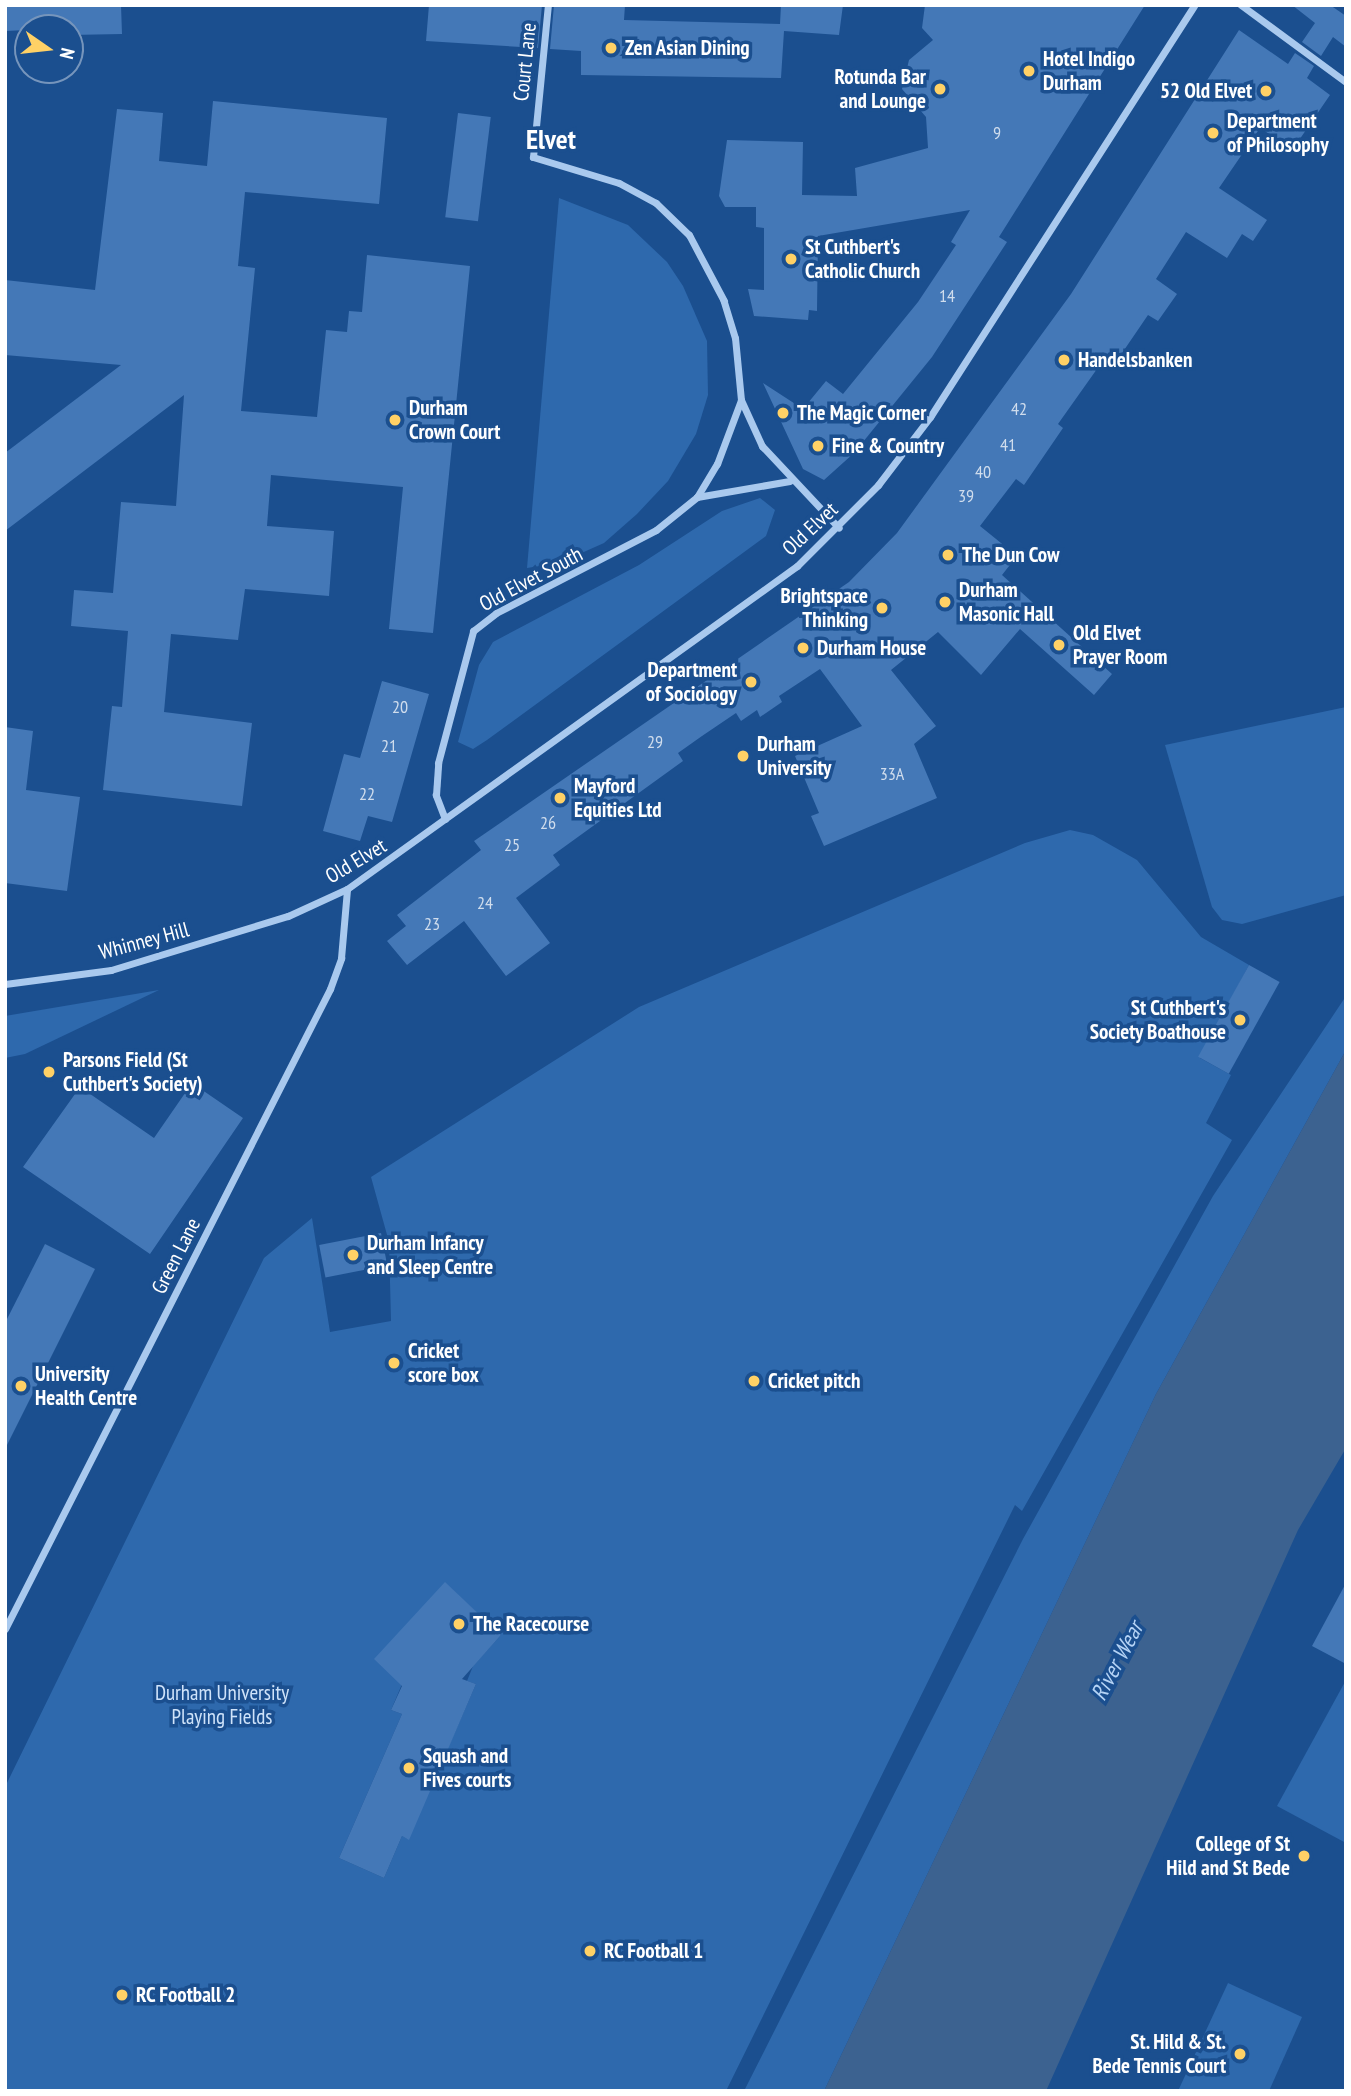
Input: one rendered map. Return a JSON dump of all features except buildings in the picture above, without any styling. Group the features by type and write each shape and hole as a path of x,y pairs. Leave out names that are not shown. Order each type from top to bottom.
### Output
{"street":[{"name":"Court Lane","path":"548,5 533,157 619,183 656,203"},
{"name":"Old Elvet","path":"288,916 347,890 773,585 839,528 915,436 987,335 1194,5"},
{"path":"1241,5 1346,82"},
{"name":"Old Elvet South","path":"656,203 688,235 724,301 735,338 741,400 762,446 790,481 839,528"},
{"name":"Old Elvet South","path":"445,819 436,795 438,763 473,631 496,613 645,537 697,497 717,464 741,400"},
{"name":"Old Elvet South","path":"697,497 790,481"},
{"name":"Green Lane","path":"5,1629 330,989 341,958 347,890"},
{"name":"Whinney Hill","path":"5,984 111,970 288,916"}],"green space":[{"path":"559,198 628,225 667,262 683,286 707,341 708,395 696,434 668,481 637,514 604,543 559,563 527,568"},
{"path":"760,498 775,510 766,536 487,740 473,749 458,742 479,665 493,642 639,565 722,511"},
{"path":"1346,707 1346,895 1242,924 1222,920 1212,907 1165,745"},
{"name":"Durham University Playing Fields","path":"1070,830 1093,835 1137,860 1201,937 1249,965 1200,1058 1231,1075 1206,1123 1232,1140 1022,1511 1015,1505 726,2091 5,2091 5,1787 264,1258 312,1218 330,1332 391,1321 389,1242 371,1177 639,1007 1025,843","holes":["445,1583 501,1635 473,1666 467,1681 476,1684 408,1839 402,1836 384,1878 339,1858 402,1714 391,1710"]},
{"path":"159,990 25,1054 5,1058 5,1016"},
{"path":"1346,996 1346,1050 1156,1394 824,2091 744,2091 1023,1539 1213,1196"},
{"path":"1346,1680 1346,1843 1277,1806"},
{"name":"St. Hild & St. Bede Tennis Court","path":"1228,1983 1302,2017 1269,2091 1178,2091"}],"water":[{"name":"River Wear","path":"1346,1050 1346,1448 1298,1530 1046,2091 824,2091 1156,1394"}],"place":[{"name":"Zen Asian Dining","path":"611,48"},
{"name":"Hotel Indigo Durham","path":"1029,71"},
{"name":"Rotunda Bar and Lounge","path":"940,89"},
{"name":"52 Old Elvet","path":"1266,91"},
{"name":"Department of Philosophy","path":"1213,133"},
{"name":"St Cuthbert's Catholic Church","path":"791,259"},
{"name":"Handelsbanken","path":"1064,360"},
{"name":"The Magic Corner","path":"783,413"},
{"name":"Durham Crown Court","path":"395,420"},
{"name":"Fine & Country","path":"818,446"},
{"name":"The Dun Cow","path":"948,555"},
{"name":"Durham Masonic Hall","path":"945,602"},
{"name":"Brightspace Thinking","path":"882,608"},
{"name":"Old Elvet Prayer Room","path":"1059,645"},
{"name":"Durham House","path":"803,648"},
{"name":"Department of Sociology","path":"751,682"},
{"name":"Durham University","path":"743,756"},
{"name":"Mayford Equities Ltd","path":"560,798"},
{"name":"St Cuthbert's Society Boathouse","path":"1240,1020"},
{"name":"Parsons Field (St Cuthbert's Society)","path":"49,1072"},
{"name":"Durham Infancy and Sleep Centre","path":"353,1255"},
{"name":"Cricket score box","path":"394,1363"},
{"name":"Cricket pitch","path":"754,1381"},
{"name":"University Health Centre","path":"21,1386"},
{"name":"The Racecourse","path":"459,1624"},
{"name":"Squash and Fives courts","path":"409,1768"},
{"name":"College of St Hild and St Bede","path":"1304,1856"},
{"name":"RC Football 1","path":"590,1951"},
{"name":"RC Football 2","path":"122,1995"},
{"name":"St. Hild & St. Bede Tennis Court","path":"1240,2054"}],"district":[{"name":"Elvet","path":"551,139"}]}
